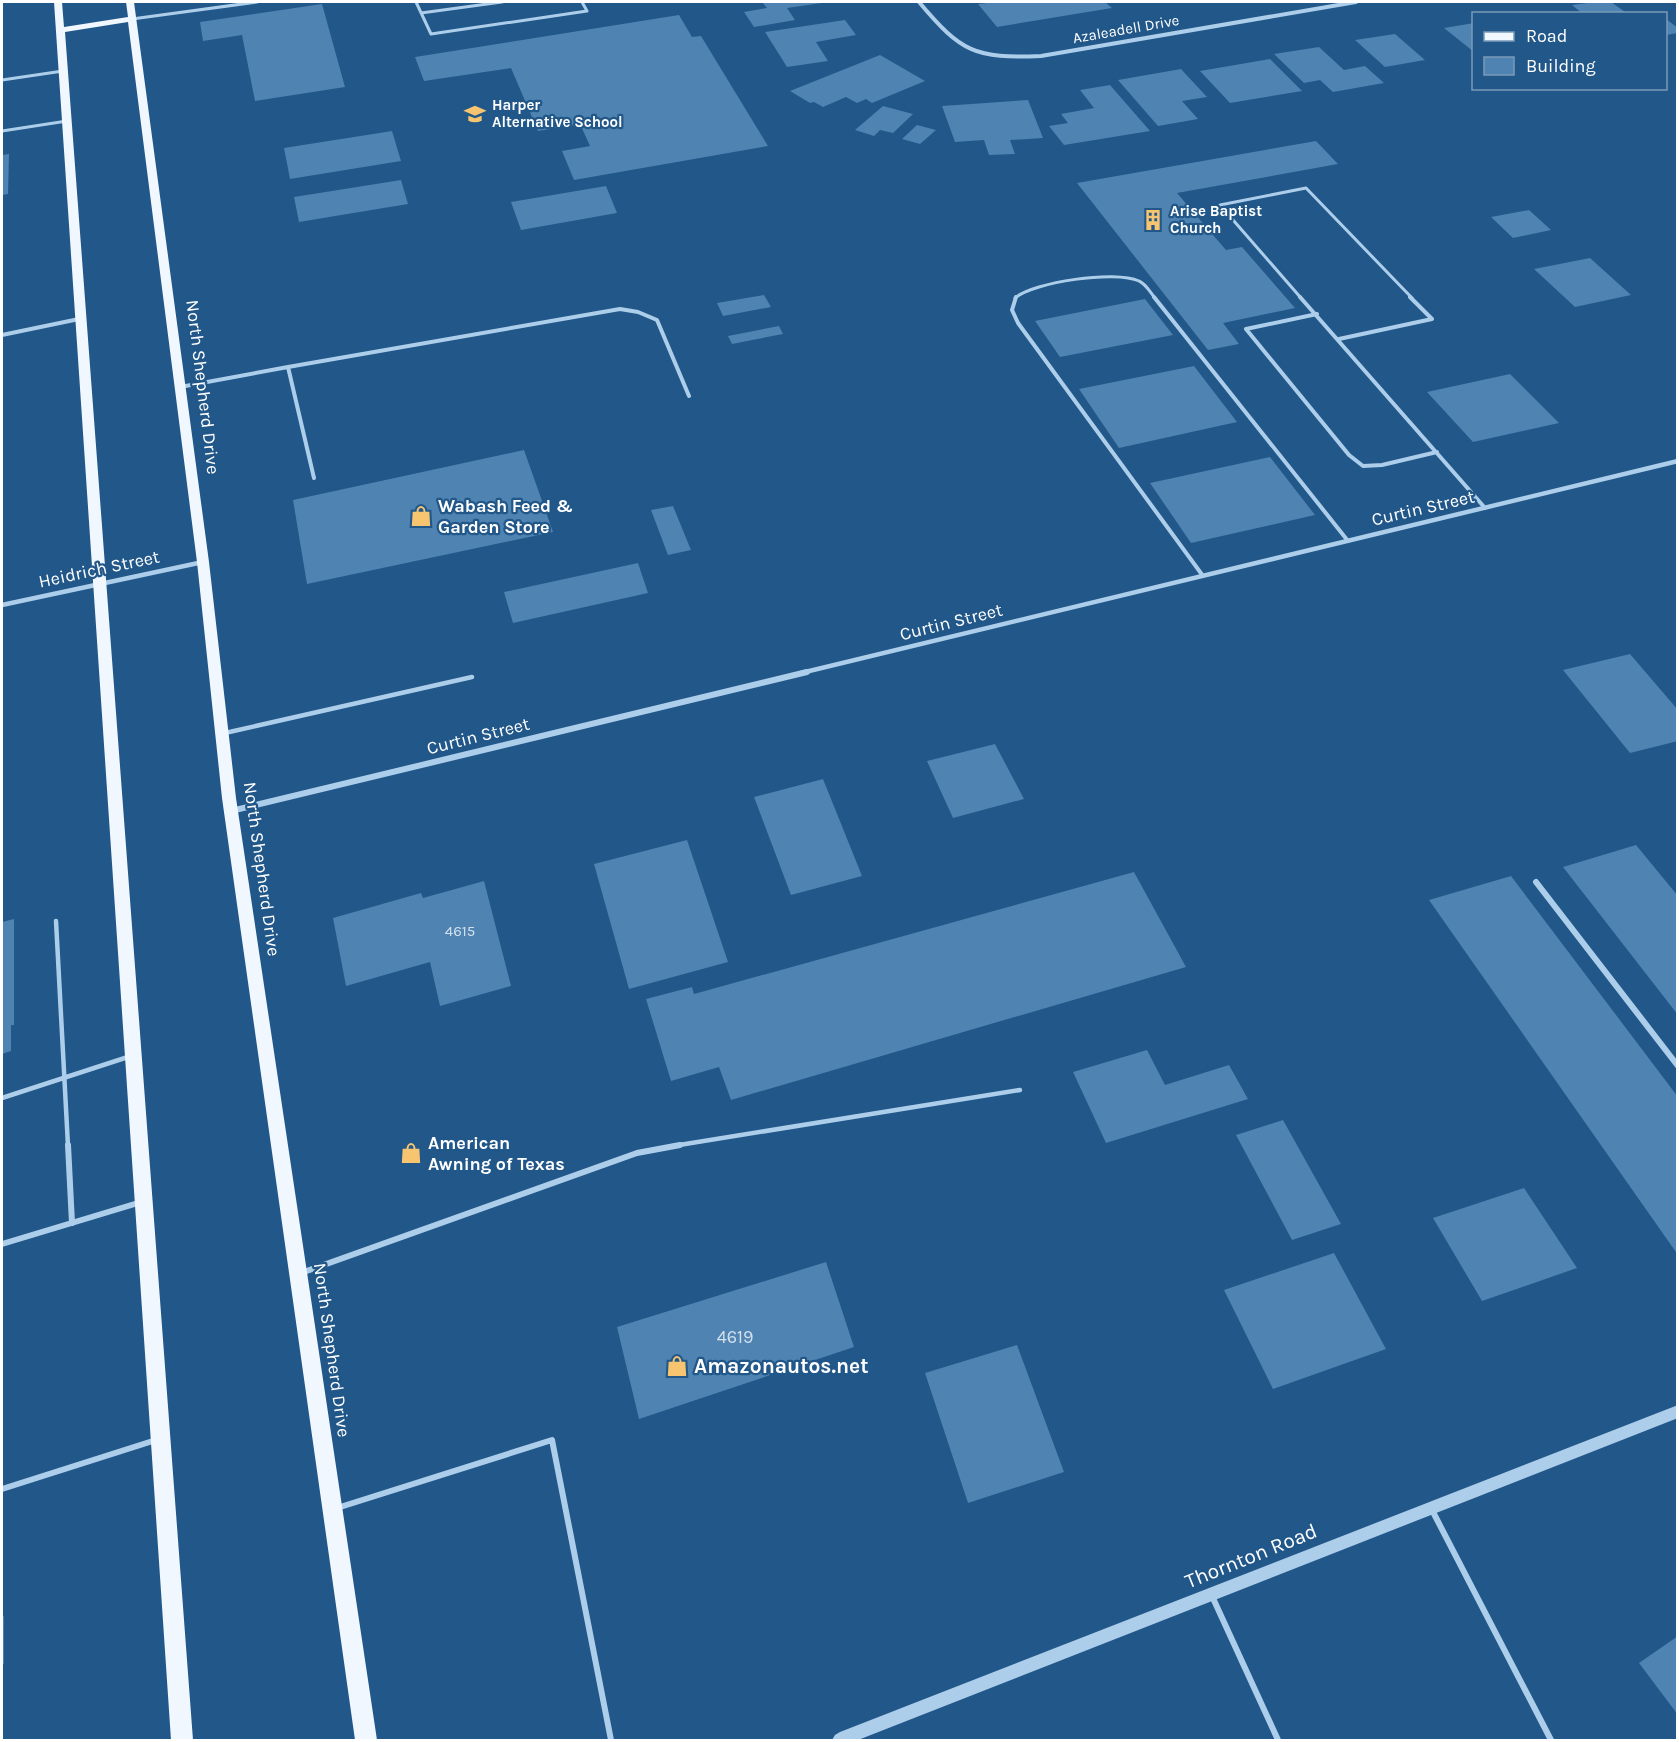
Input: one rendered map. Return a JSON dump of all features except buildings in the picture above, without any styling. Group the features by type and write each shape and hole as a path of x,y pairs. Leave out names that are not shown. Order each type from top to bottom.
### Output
{"main road":[{"path":"58,2 182,1740"},
{"name":"North Shepherd Drive","path":"130,2 203,562 231,811 366,1740"},
{"path":"60,30 132,20"}],"street":[{"name":"Azaleadell Drive","path":"919,2 958,45 981,55 1012,57 1041,56 1356,2"},
{"name":"Curtin Street","path":"231,811 1677,461"},
{"name":"Heidrich Street","path":"2,605 203,562"},
{"path":"1536,882 1677,1066"},
{"name":"Thornton Road","path":"840,1740 1677,1411"}],"lane":[{"path":"132,20 257,2"},
{"path":"416,2 431,34 587,11 582,2"},
{"path":"421,13 502,2"},
{"path":"2,80 63,71"},
{"path":"2,131 68,121"},
{"path":"1339,339 1432,319 1306,188 1220,205 1485,508"},
{"path":"1203,576 1018,323 1011,310 1015,297 1026,291 1115,274 1130,276 1142,282 1348,541"},
{"path":"180,387 620,309 638,312 657,320 689,396"},
{"path":"1317,314 1246,328 1349,455 1363,466 1382,465 1437,452"},
{"path":"2,335 81,319"},
{"path":"288,367 314,478"},
{"path":"222,734 472,677"},
{"path":"56,921 72,1223"},
{"path":"2,1098 134,1055"},
{"path":"298,1274 637,1153 709,1139 1020,1090"},
{"path":"2,1244 144,1202"},
{"path":"2,1489 161,1439"},
{"path":"333,1509 552,1440 612,1740"},
{"path":"1430,1508 1551,1740"},
{"path":"1211,1594 1278,1740"}],"place":[{"name":"Harper Alternative School","path":"475,114"},
{"name":"Arise Baptist Church","path":"1153,220"},
{"name":"Wabash Feed & Garden Store","path":"421,516"},
{"name":"American Awning of Texas","path":"411,1153"},
{"name":"Amazonautos.net","path":"677,1366"}]}
